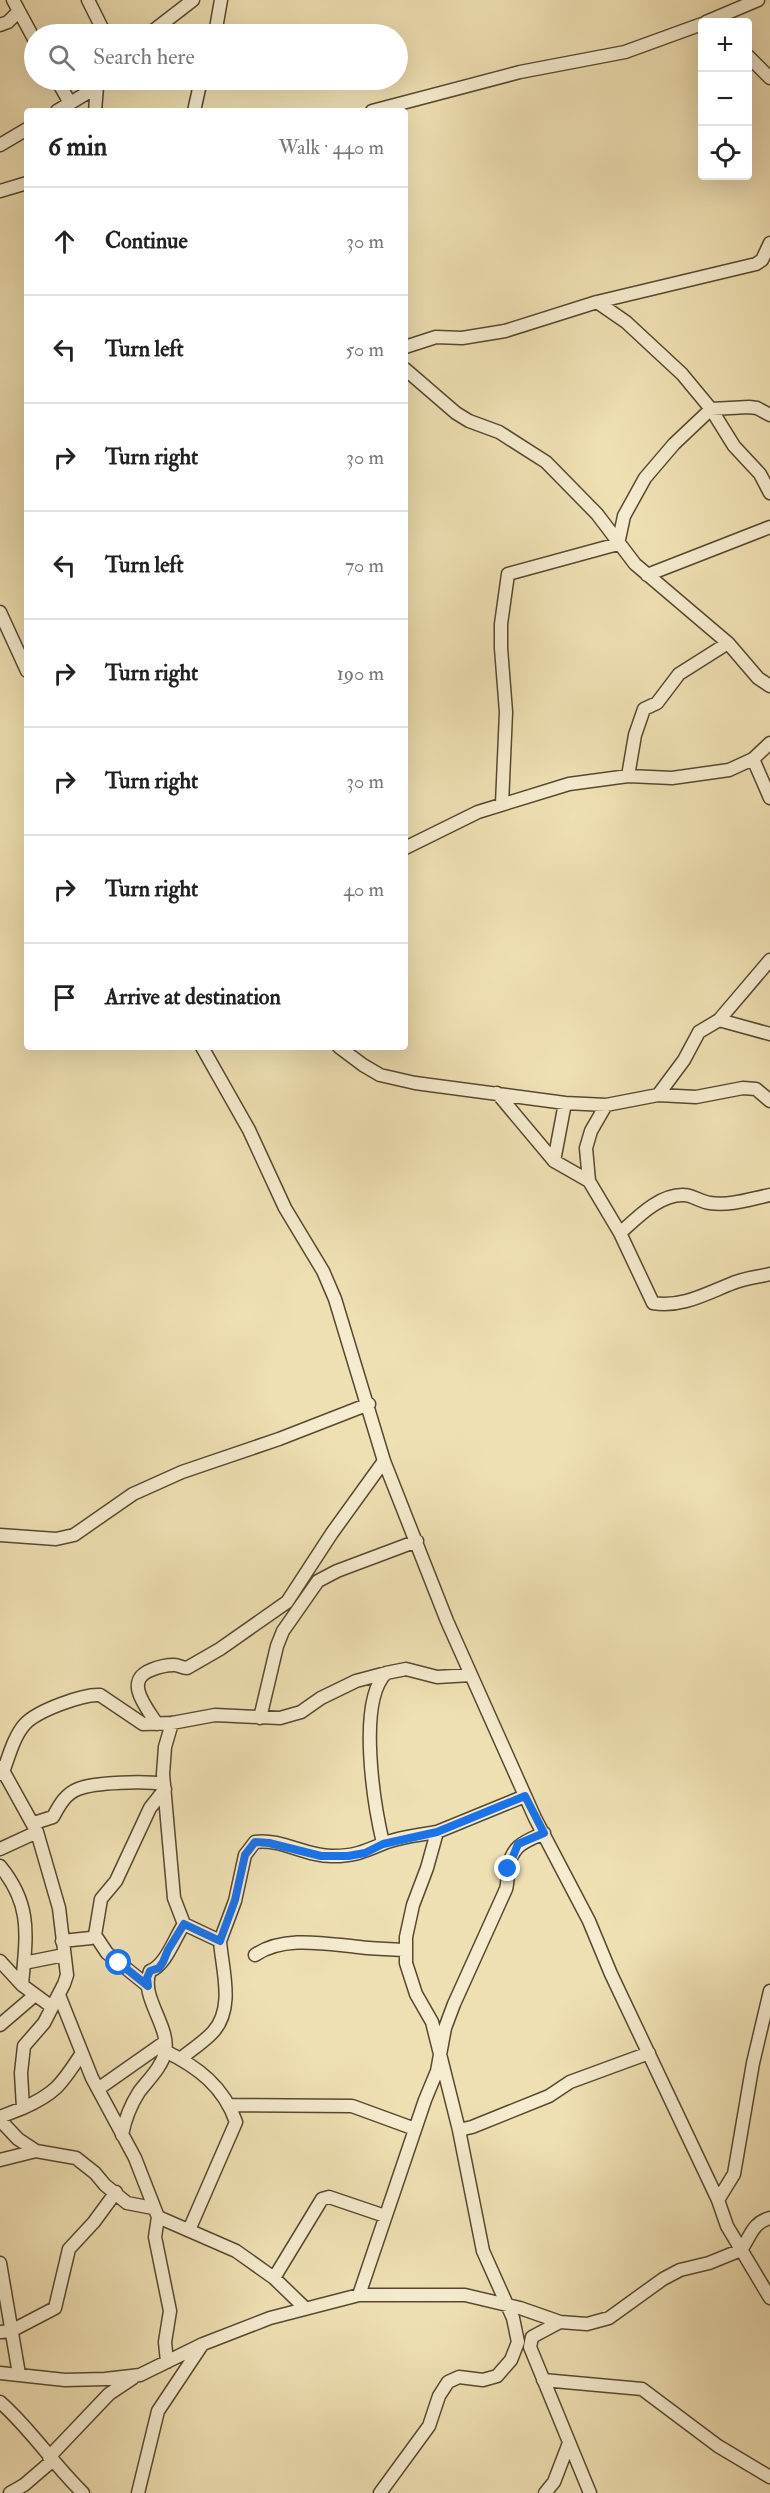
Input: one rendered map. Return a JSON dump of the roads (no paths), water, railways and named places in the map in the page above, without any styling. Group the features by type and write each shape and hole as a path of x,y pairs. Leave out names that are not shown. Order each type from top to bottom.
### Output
{"street":[{"path":"88,0 100,24"},
{"path":"162,24 193,0"},
{"path":"217,24 221,0"},
{"path":"718,18 758,0"},
{"path":"0,25 8,21 16,6"},
{"path":"16,6 26,24"},
{"path":"383,108 520,72 625,52 698,26"},
{"path":"752,61 770,78"},
{"path":"63,90 70,103"},
{"path":"62,108 89,90"},
{"path":"95,108 98,90"},
{"path":"195,108 199,90"},
{"path":"0,145 24,131"},
{"path":"0,191 24,184"},
{"path":"408,346 436,337 462,338 506,331 597,302 756,264 762,260 770,243"},
{"path":"597,302 626,322 682,374 711,409 734,446 760,474 770,493"},
{"path":"408,372 469,421 490,427 546,462 597,514 618,544 647,575 728,643 758,678 770,686"},
{"path":"618,544 624,516 645,478 674,444 711,409 749,407 757,408 770,415"},
{"path":"647,575 770,527"},
{"path":"502,804 506,712 501,632 507,577 512,572 618,544"},
{"path":"0,612 24,664"},
{"path":"628,776 635,735 644,709 660,701 679,674 728,643"},
{"path":"408,847 478,812 569,784 628,776 672,778 729,770 753,759 770,743"},
{"path":"753,759 770,798"},
{"path":"658,1095 684,1060 699,1032 719,1020 770,960"},
{"path":"719,1020 770,1034"},
{"path":"204,1050 249,1130 285,1208 323,1271 335,1299 369,1404 384,1461 471,1675 525,1796 594,1931 611,1974 718,2200 727,2226 770,2298"},
{"path":"344,1050 380,1075 415,1083 565,1103 606,1105 658,1095 696,1097 730,1089 751,1088 759,1090 770,1101"},
{"path":"497,1093 554,1161 589,1180"},
{"path":"554,1161 565,1103"},
{"path":"606,1105 589,1138 586,1160 589,1180 621,1233 653,1303 663,1305 692,1300 741,1280 770,1275"},
{"path":"621,1233 650,1208 662,1201 681,1195 724,1204 770,1195"},
{"path":"0,1535 56,1539 74,1535 133,1494 182,1472 279,1440 369,1404"},
{"path":"157,1724 139,1697 138,1680 143,1673 164,1666 176,1665 187,1668 220,1649 287,1602 332,1533 384,1461"},
{"path":"260,1718 277,1646 283,1631 318,1581 337,1571 417,1540"},
{"path":"23,2108 21,2073 24,2046 44,2023 67,1975 59,1908 35,1828 1,1770 26,1723 68,1701 100,1695 143,1724 172,1723 215,1715 260,1718 291,1716 349,1684 386,1673 406,1670 437,1677 471,1675"},
{"path":"383,1844 372,1782 370,1733 374,1692 386,1673"},
{"path":"172,1723 165,1748 165,1787 174,1898 184,1924 220,1941"},
{"path":"0,1849 53,1817 65,1798 80,1788 147,1781 165,1787"},
{"path":"148,1986 108,1953 95,1935 101,1899 116,1881 150,1808 165,1787"},
{"path":"180,2059 214,2031 221,2017 225,2002 225,1978 220,1941 235,1900 245,1855 255,1842 278,1844 329,1857 348,1856 365,1853 383,1844 437,1832 525,1796"},
{"path":"380,2493 426,2431 439,2396 448,2382 459,2377 490,2379 504,2370 512,2360 518,2342 513,2318 483,2251 459,2130 440,2050 430,2015 412,1984 405,1950 412,1905 427,1868 437,1832"},
{"path":"359,2295 424,2100 432,2085 445,2028 506,1889 508,1869 515,1850 518,1844 544,1833"},
{"path":"2,1873 17,1891 27,1925 22,1985"},
{"path":"122,2135 126,2115 138,2093 161,2062 165,2047 147,1978 150,1971 159,1968 184,1924"},
{"path":"62,1941 91,1938 95,1935"},
{"path":"255,1956 263,1950 284,1945 312,1943 405,1950"},
{"path":"24,1963 64,1955"},
{"path":"1,1963 22,1985 52,2007"},
{"path":"718,2200 734,2174 753,2063 770,1992"},
{"path":"0,2025 35,1995"},
{"path":"59,1995 98,2089 135,2158 155,2212 155,2237 170,2311 165,2342 167,2362"},
{"path":"165,2047 200,2071 218,2087 230,2105 236,2122 189,2230"},
{"path":"98,2089 165,2047"},
{"path":"82,2053 53,2093 0,2119 18,2139 36,2151 76,2158 127,2203 155,2212 189,2230 226,2245 274,2277 305,2308"},
{"path":"459,2130 549,2096 570,2082 649,2053"},
{"path":"230,2105 352,2106 415,2129"},
{"path":"0,2160 36,2151"},
{"path":"5,2332 55,2308 69,2249 94,2222 116,2192"},
{"path":"274,2277 322,2199 329,2197 384,2216"},
{"path":"10,2493 24,2485 51,2459 109,2394 140,2374 203,2344 270,2318 359,2295 452,2294 507,2304 560,2322 598,2323 680,2270 709,2263 741,2250 750,2230 759,2221 770,2218"},
{"path":"0,2263 5,2332 20,2374"},
{"path":"560,2322 530,2339 530,2347 590,2493"},
{"path":"138,2493 158,2411 203,2344"},
{"path":"0,2373 65,2380 105,2379 140,2374"},
{"path":"543,2380 642,2389 709,2439 770,2477"},
{"path":"0,2402 15,2415 83,2493"},
{"path":"545,2493 554,2481 569,2443"}]}
